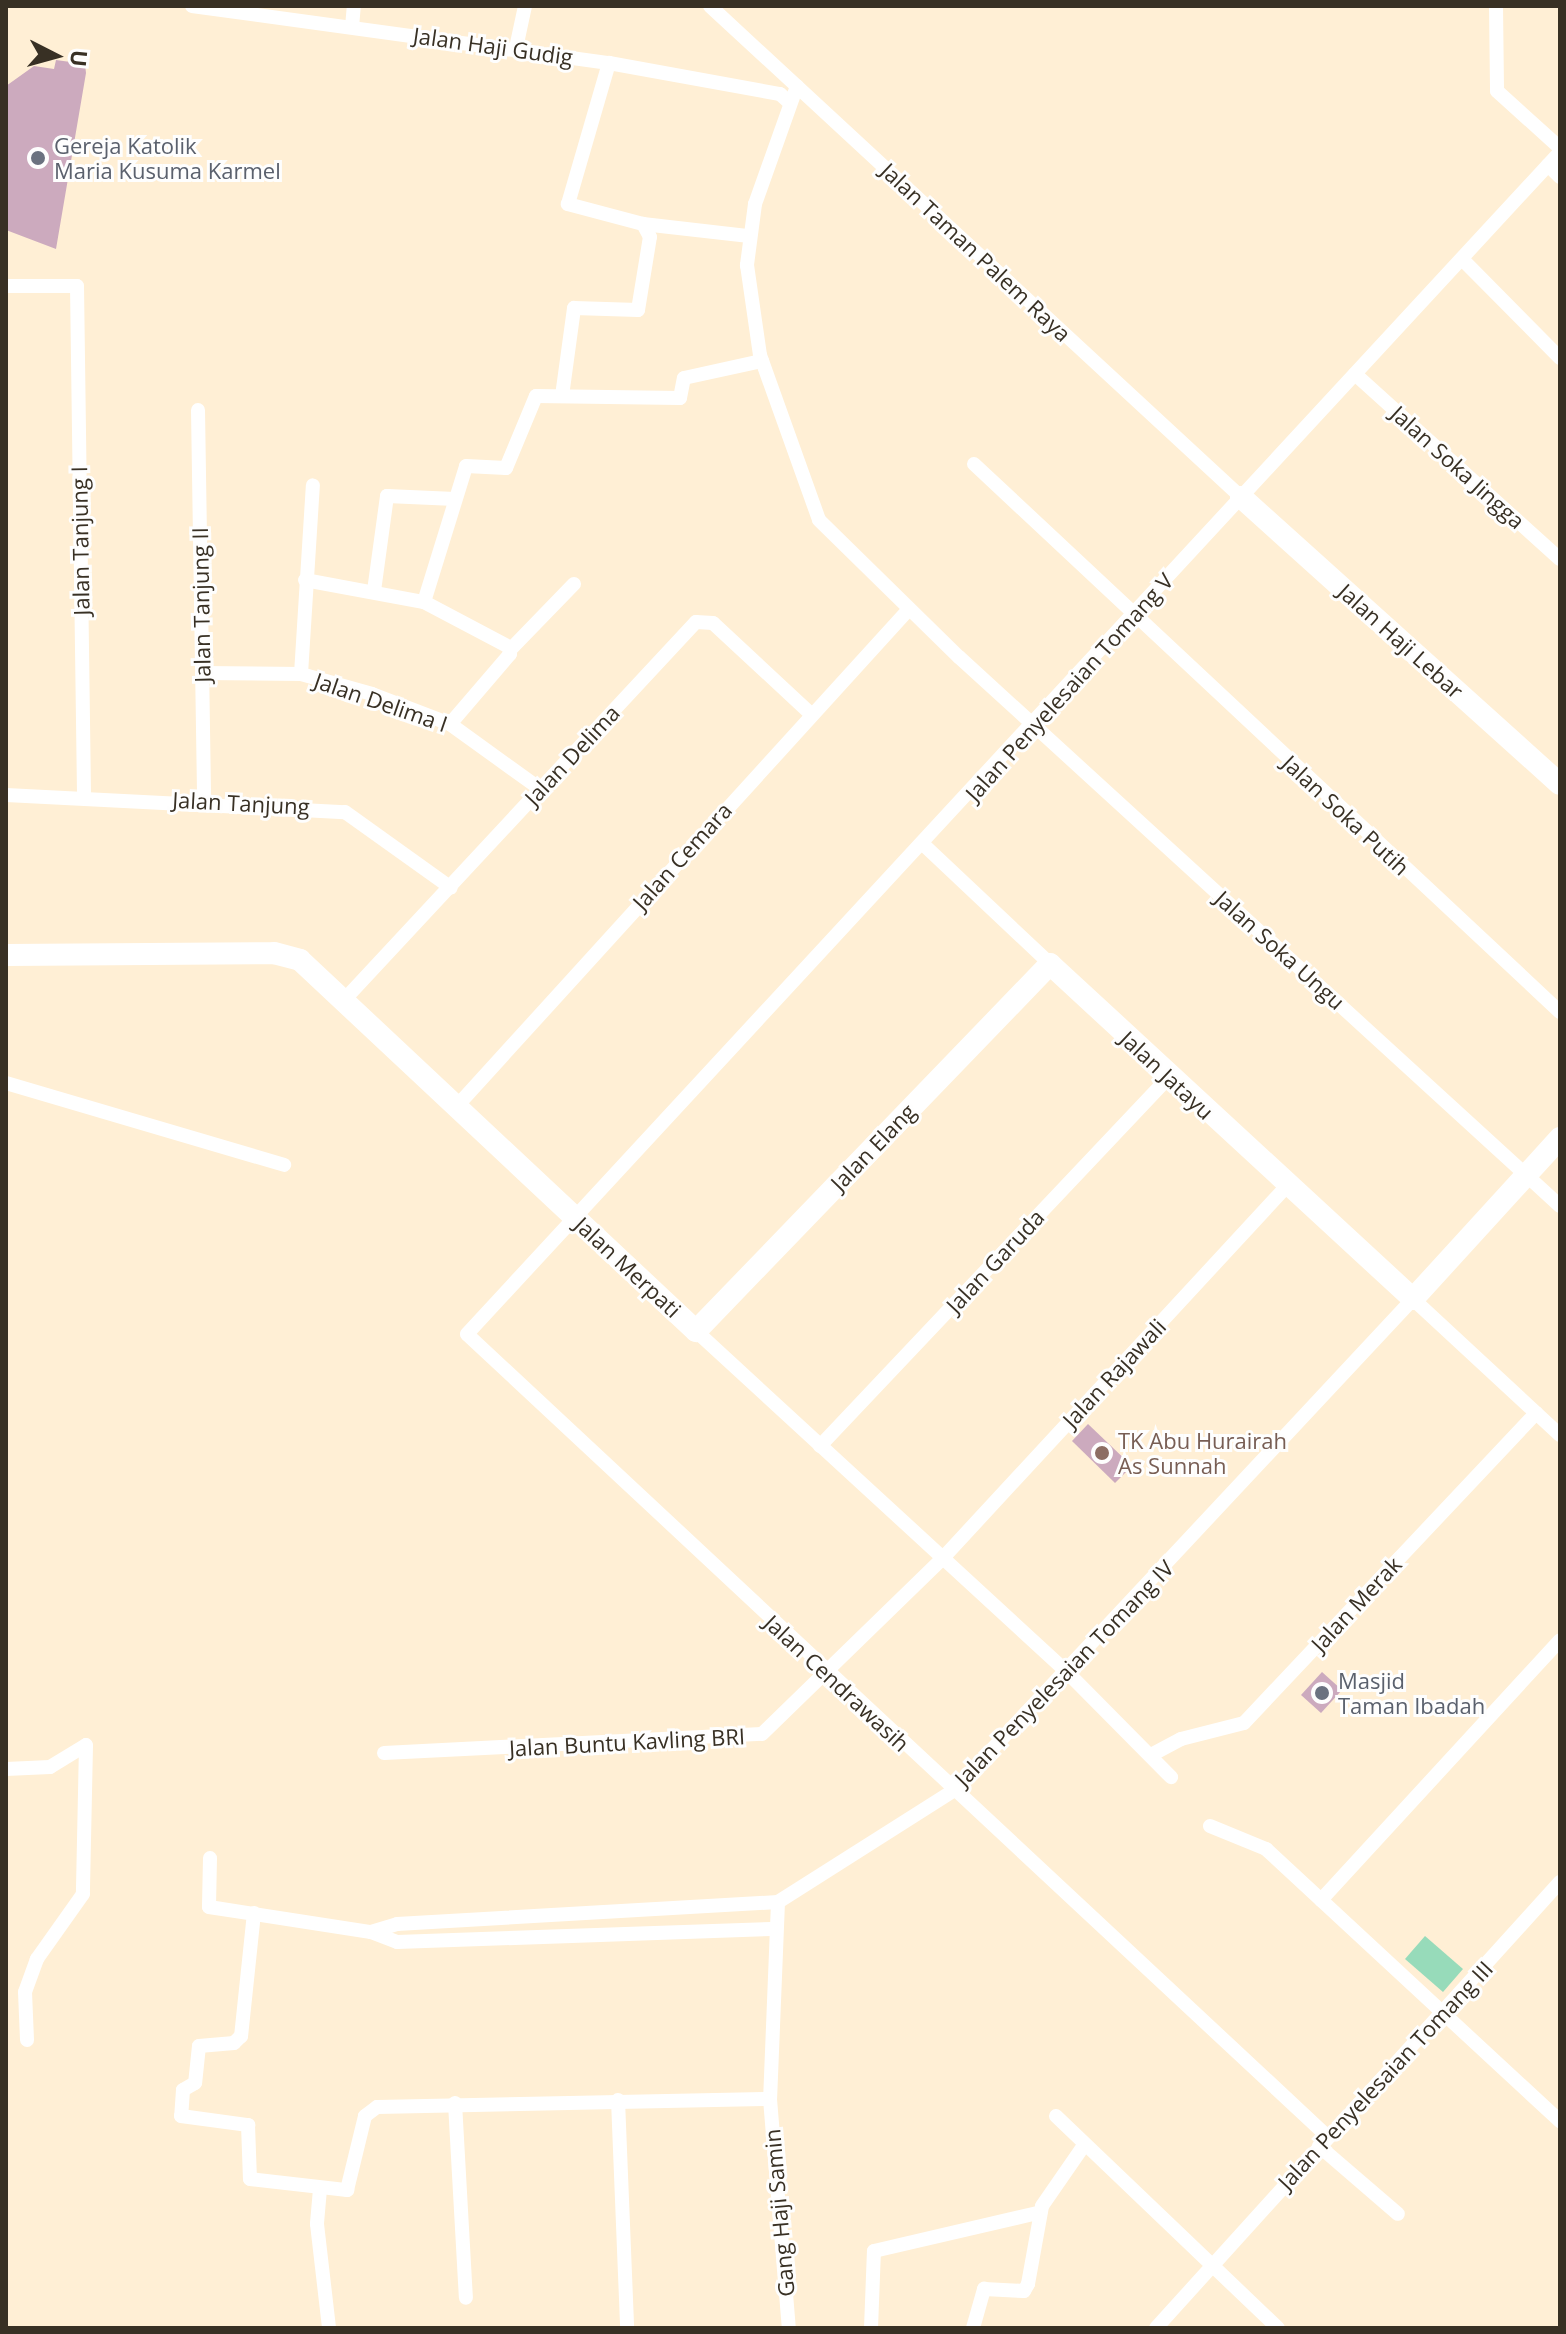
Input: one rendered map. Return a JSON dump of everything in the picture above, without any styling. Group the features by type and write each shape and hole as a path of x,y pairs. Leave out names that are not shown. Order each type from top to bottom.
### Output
{"street":[{"name":"Jalan Haji Gudig","path":"192,6 516,48 780,94 789,102"},
{"path":"352,27 354,6"},
{"path":"516,48 525,6"},
{"name":"Jalan Taman Palem Raya","path":"710,6 1241,497"},
{"path":"1496,6 1497,91 1560,150"},
{"path":"609,63 568,204 643,224 749,236"},
{"path":"424,602 469,463 506,468 536,396 680,398 684,378 762,361 750,301 749,236 789,102 797,86"},
{"name":"Jalan Penyelesaian Tomang V","path":"578,1221 925,846 1241,497 1463,260 1560,150"},
{"path":"1548,165 1560,177"},
{"path":"562,396 574,308 629,314 640,306 650,237 643,224"},
{"path":"1463,260 1560,358"},
{"name":"Jalan Tanjung I","path":"6,286 77,286 84,796"},
{"name":"Jalan Soka Ungu","path":"762,361 819,520 1034,725 1560,1206"},
{"name":"Jalan Soka Jingga","path":"1355,374 1560,559"},
{"name":"Jalan Tanjung II","path":"198,410 204,800"},
{"name":"Jalan Soka Putih","path":"974,464 1132,618 1560,1012"},
{"path":"301,674 313,485"},
{"path":"374,591 387,496 455,499"},
{"name":"Jalan Haji Lebar","path":"1241,497 1560,784"},
{"path":"305,580 424,602 510,650"},
{"path":"450,724 510,650 574,584"},
{"name":"Jalan Cemara","path":"457,1106 810,713 909,609"},
{"name":"Jalan Delima","path":"345,999 696,622 713,623 810,713"},
{"name":"Jalan Delima I","path":"202,673 301,674 450,724 540,789"},
{"name":"Jalan Tanjung","path":"6,795 204,800 345,812 451,888"},
{"name":"Jalan Jatayu","path":"925,846 1286,1187 1413,1299"},
{"name":"Jalan Merpati","path":"6,955 274,953 300,960 696,1331 1067,1672 1171,1777"},
{"name":"Jalan Elang","path":"696,1331 1050,964"},
{"name":"Jalan Garuda","path":"820,1446 1169,1077"},
{"path":"6,1083 284,1165"},
{"name":"Jalan Penyelesaian Tomang IV","path":"371,1932 397,1924 778,1902 953,1791 1067,1672 1560,1138"},
{"name":"Jalan Rajawali","path":"942,1559 1286,1187"},
{"name":"Jalan Cendrawasih","path":"578,1221 469,1329 469,1341 953,1791 1398,2214"},
{"path":"1413,1299 1560,1435"},
{"name":"Jalan Merak","path":"1151,1755 1181,1739 1244,1723 1536,1413"},
{"name":"Jalan Buntu Kavling BRI","path":"384,1753 753,1738 827,1673 942,1559"},
{"path":"1321,1900 1560,1640"},
{"path":"6,1769 50,1767 86,1745 83,1894 37,1959 25,1992 27,2040"},
{"path":"1210,1826 1266,1849 1560,2121"},
{"name":"Jalan Penyelesaian Tomang IV","path":"210,1858 207,1906 371,1932 397,1942 772,1929"},
{"name":"Jalan Penyelesaian Tomang III","path":"1156,2328 1560,1882"},
{"path":"772,1929 778,1902"},
{"path":"254,1913 241,2036 234,2043 201,2044 195,2083 183,2090 181,2116 248,2125 249,2179 320,2189 352,2186 372,2108 455,2103 770,2099"},
{"name":"Gang Haji Samin","path":"772,1929 770,2099 789,2328"},
{"path":"618,2100 627,2328"},
{"path":"455,2103 466,2298"},
{"path":"1056,2116 1209,2267 1278,2328"},
{"path":"973,2328 984,2289 1024,2291 1028,2284 1041,2212 1085,2144"},
{"path":"320,2189 317,2224 329,2328"},
{"path":"871,2328 874,2251 1041,2212"}],"green space":[{"path":"1425,1936 1463,1969 1443,1992 1405,1959"}],"building":[{"name":"Gereja Katolik Maria Kusuma Karmel","path":"56,60 85,64 86,73 56,249 6,230 6,86 34,66 54,69"},
{"name":"TK Abu Hurairah As Sunnah","path":"1088,1424 1132,1466 1115,1483 1072,1441"},
{"name":"Masjid Taman Ibadah","path":"1322,1672 1342,1690 1321,1713 1301,1695"}],"place":[{"name":"Gereja Katolik Maria Kusuma Karmel","path":"38,158"},
{"name":"TK Abu Hurairah As Sunnah","path":"1102,1453"},
{"name":"Masjid Taman Ibadah","path":"1322,1693"}]}
